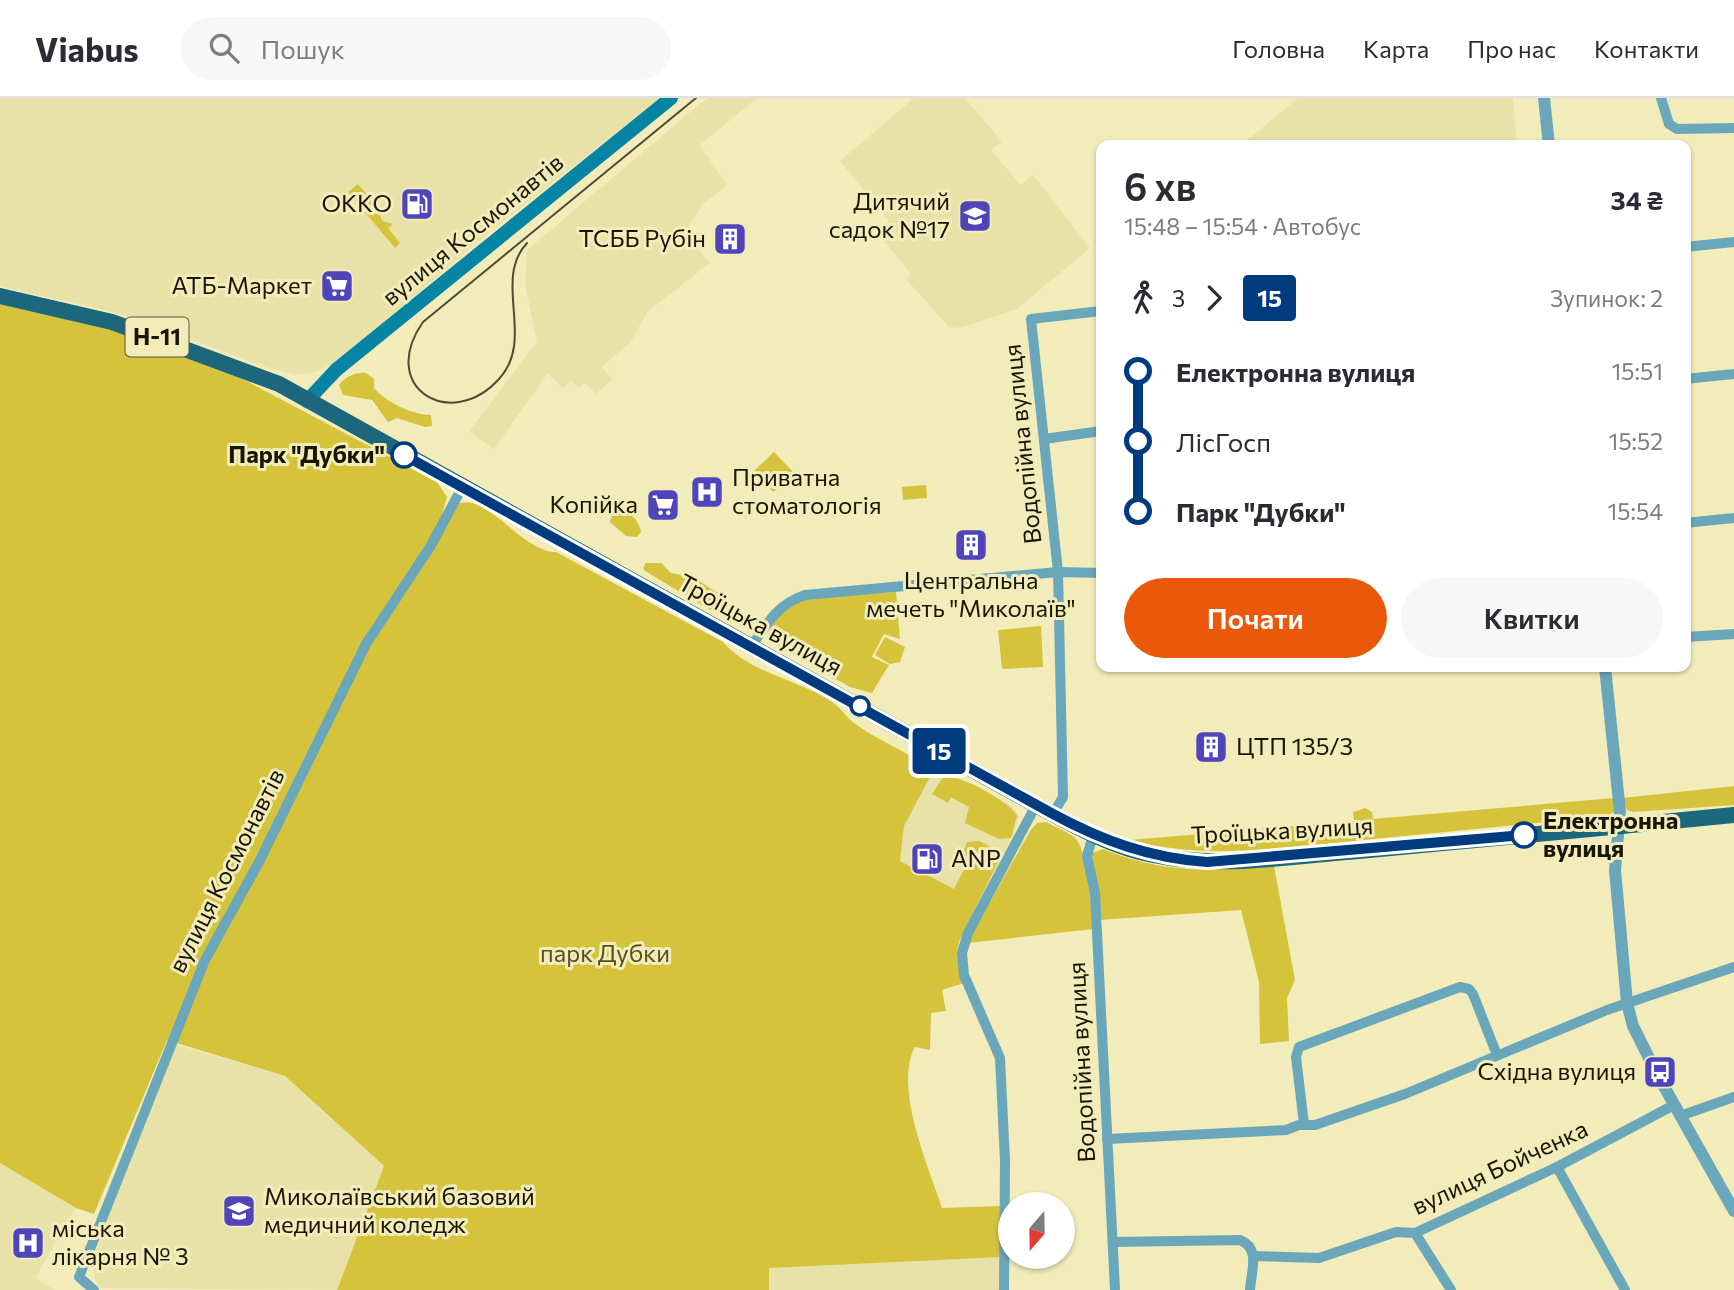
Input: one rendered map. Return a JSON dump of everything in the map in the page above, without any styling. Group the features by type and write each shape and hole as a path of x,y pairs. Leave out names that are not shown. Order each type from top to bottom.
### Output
{"main road":[{"name":"вулиця Космонавтів","path":"307,401 336,370 671,98"},
{"name":"Троїцька вулиця","path":"0,296 72,311 153,336 250,371 463,486 1036,805 1093,835 1151,855 1207,862 1734,815"}],"street":[{"path":"1544,98 1548,140"},
{"path":"1661,98 1669,124 1676,129 1734,128"},
{"path":"1691,247 1734,243"},
{"name":"Водопійна вулиця","path":"1053,814 1063,797 1058,572 1031,319 1096,312"},
{"path":"1691,378 1734,374"},
{"path":"1044,439 1096,432"},
{"name":"вулиця Космонавтів","path":"94,1290 79,1277 189,995 259,862 343,687 380,621 430,547 463,486"},
{"path":"1691,523 1734,519"},
{"path":"752,646 774,612 791,599 805,595 1058,572 1096,573"},
{"path":"1691,637 1734,634"},
{"path":"1606,672 1620,812 1615,870 1627,1003 1642,1045 1677,1111 1732,1203"},
{"path":"1004,1290 1005,1161 1000,1058 969,989 962,953 968,933 1036,805"},
{"name":"Водопійна вулиця","path":"1093,835 1087,856 1095,893 1115,1290"},
{"path":"1107,1139 1286,1130 1304,1124 1315,1125 1379,1103 1627,1003 1734,967"},
{"path":"1304,1124 1297,1052 1304,1044 1465,987 1480,1007 1497,1055"},
{"name":"вулиця Бойченка","path":"1254,1256 1319,1258 1396,1232 1415,1233 1677,1111 1734,1097"},
{"path":"1557,1167 1625,1290"},
{"path":"1415,1233 1451,1290"},
{"path":"1113,1242 1247,1242 1254,1256 1250,1290"}],"shaded area":[{"path":"0,98 659,98 484,237 335,363 318,371 297,375 265,367 125,315 0,286"},
{"path":"707,98 757,98 700,145 727,185 703,204 684,233 710,263 648,311 630,343 602,367 613,379 596,394 585,383 579,388 571,381 563,389 548,373 494,449 469,431 537,342 525,284 527,250"},
{"name":"Дитячий садок №17","path":"914,98 965,98 1002,142 991,150 1020,185 1033,175 1090,248 1017,309 960,328 949,327 906,279 911,274 876,231 889,221 840,161"},
{"path":"1298,98 1513,98 1517,140 1247,140"},
{"path":"925,764 941,768 1012,806 1019,816 1014,836 980,903 899,861 904,826 929,779"},
{"name":"Миколаївський базовий медичний коледж","path":"174,1044 285,1076 384,1167 337,1290 101,1288 94,1277 94,1256"},
{"name":"міська лікарня № 3","path":"0,1163 76,1208 35,1278 55,1290 0,1290"},
{"path":"998,1257 998,1269 1002,1269 1001,1290 769,1290 768,1268"}],"green space":[{"path":"358,184 375,204 370,208 373,213 378,210 382,221 393,224 388,228 400,243 395,248 348,192"},
{"name":"парк Дубки","path":"0,304 109,328 189,356 241,378 437,482 447,497 442,515 461,503 483,507 531,543 544,550 556,552 723,642 762,670 807,688 835,704 862,729 925,764 929,779 904,826 900,861 954,889 967,864 960,860 967,842 979,841 999,851 1000,858 959,942 957,953 964,983 942,990 946,1011 931,1013 930,1050 915,1047 909,1064 908,1083 915,1128 942,1208 998,1206 998,1257 769,1268 769,1290 337,1290 384,1166 285,1076 167,1040 94,1214 76,1208 0,1163"},
{"path":"366,373 374,379 374,388 392,403 416,413 431,415 432,426 425,427 397,418 388,422 372,400 343,395 339,385 341,382 355,374"},
{"path":"774,452 794,473 773,492 754,471"},
{"path":"926,485 927,498 903,500 902,487"},
{"path":"618,510 630,514 636,520 641,532 637,537 626,536 610,522 613,512"},
{"path":"646,563 661,563 671,573 695,578 719,594 718,607 710,610 645,571 643,568"},
{"path":"896,592 900,639 884,634 872,657 889,665 872,693 850,687 768,640 772,625 781,613 807,598"},
{"path":"1041,626 1043,667 1002,669 998,630"},
{"path":"885,637 905,647 900,662 890,664 875,655"},
{"path":"944,776 984,790 1013,810 1017,816 1011,838 999,839 965,823 969,807 951,797 948,803 932,794"},
{"path":"1734,786 1734,805 1633,812 1627,810 1622,798"},
{"path":"1614,798 1614,812 1606,816 1281,848 1189,850 1129,840 1354,821 1353,812 1365,808 1372,812 1373,819"},
{"path":"1046,822 1075,838 1079,845 1089,881 1094,929 967,943 1030,831 1037,823"},
{"path":"1103,849 1146,863 1187,869 1274,866 1295,980 1287,998 1289,1041 1260,1044 1259,982 1241,910 1099,920 1092,853"}],"tram line":[{"path":"527,243 517,258 513,275 514,346 509,363 499,379 480,394 460,402 442,402 426,395 414,383 409,366 411,346 423,322 696,98"}],"bus line":[{"name":"15","path":"404,455 1053,814 1093,835 1129,849 1168,858 1207,862 1524,835"}],"place":[{"name":"ОККО","path":"417,204"},
{"name":"Дитячий садок №17","path":"975,216"},
{"name":"ТСББ Рубін","path":"730,239"},
{"name":"АТБ-Маркет","path":"337,286"},
{"name":"Парк \"Дубки\"","path":"404,455"},
{"name":"Приватна стоматологія","path":"707,492"},
{"name":"Копійка","path":"663,505"},
{"name":"Центральна мечеть \"Миколаїв\"","path":"971,545"},
{"name":"ЦТП 135/3","path":"1211,747"},
{"name":"Електронна вулиця","path":"1524,835"},
{"name":"ANP","path":"927,859"},
{"name":"Східна вулиця","path":"1660,1072"},
{"name":"Миколаївський базовий медичний коледж","path":"239,1211"},
{"name":"міська лікарня № 3","path":"28,1243"}]}
